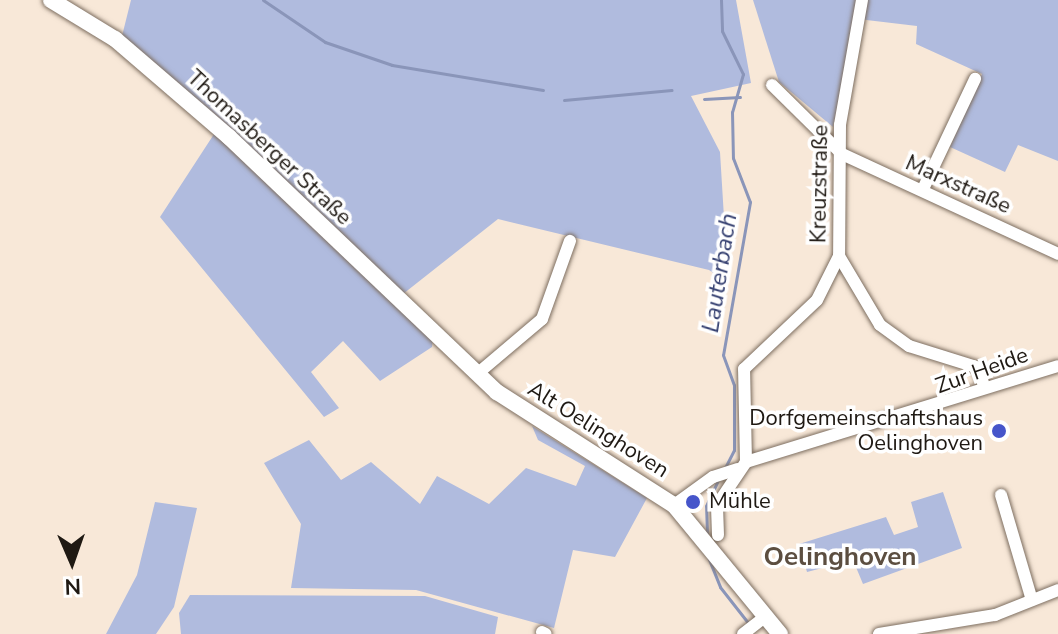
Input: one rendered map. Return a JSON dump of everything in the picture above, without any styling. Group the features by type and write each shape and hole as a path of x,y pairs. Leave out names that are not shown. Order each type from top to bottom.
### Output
{"main road":[{"name":"Thomasberger Straße","path":"51,0 115,39 229,137 446,344"},
{"name":"Alt Oelinghoven","path":"446,344 477,374 674,505 697,530 717,543 754,625 780,634"}],"street":[{"name":"Kreuzstraße","path":"862,0 842,154 839,256 880,325 909,346 979,368 984,387"},
{"path":"923,189 975,79"},
{"path":"772,85 842,154"},
{"name":"Marxstraße","path":"842,154 1058,254"},
{"path":"477,374 542,319 570,241"},
{"path":"717,543 717,505 738,467 744,369 817,300 839,256"},
{"name":"Zur Heide","path":"674,505 713,477 843,428 938,408 984,387 1058,366"},
{"path":"1001,495 1032,600"},
{"path":"879,634 995,615 1058,590"}],"shaded area":[{"path":"131,0 736,0 751,83 691,96 720,152 728,283 709,270 498,219 403,294 122,36"},
{"path":"753,0 860,0 833,127 779,82"},
{"path":"863,0 1058,0 1058,161 1018,145 1005,172 950,147 982,74 916,44 917,26 858,19"},
{"path":"216,131 433,338 432,347 380,381 343,341 311,372 339,408 324,417 160,217"},
{"path":"532,426 647,498 615,557 573,550 554,628 416,590 291,588 301,524 264,463 309,440 341,480 371,462 420,504 437,476 489,504 526,468 576,486 585,466 538,440"},
{"path":"943,492 962,548 863,584 853,560 807,572 799,544 886,517 894,535 918,527 911,502"},
{"path":"155,502 197,508 174,607 156,634 106,634 137,575"},
{"path":"190,595 425,596 498,617 495,634 181,634 179,613"}],"waterway":[{"path":"263,0 325,42 392,65 543,90"},
{"name":"Lauterbach","path":"721,0 722,31 743,74 732,112 733,158 750,202 723,355 734,385 734,450 724,470"},
{"path":"564,100 672,90"},
{"path":"704,99 740,97"},
{"name":"Lauterbach","path":"707,533 706,506 718,480"},
{"name":"Lauterbach","path":"708,557 720,587 749,624"}],"place":[{"name":"Dorfgemeinschaftshaus Oelinghoven","path":"999,431"},
{"name":"Mühle","path":"693,502"}],"district":[{"name":"Oelinghoven","path":"840,557"}]}
